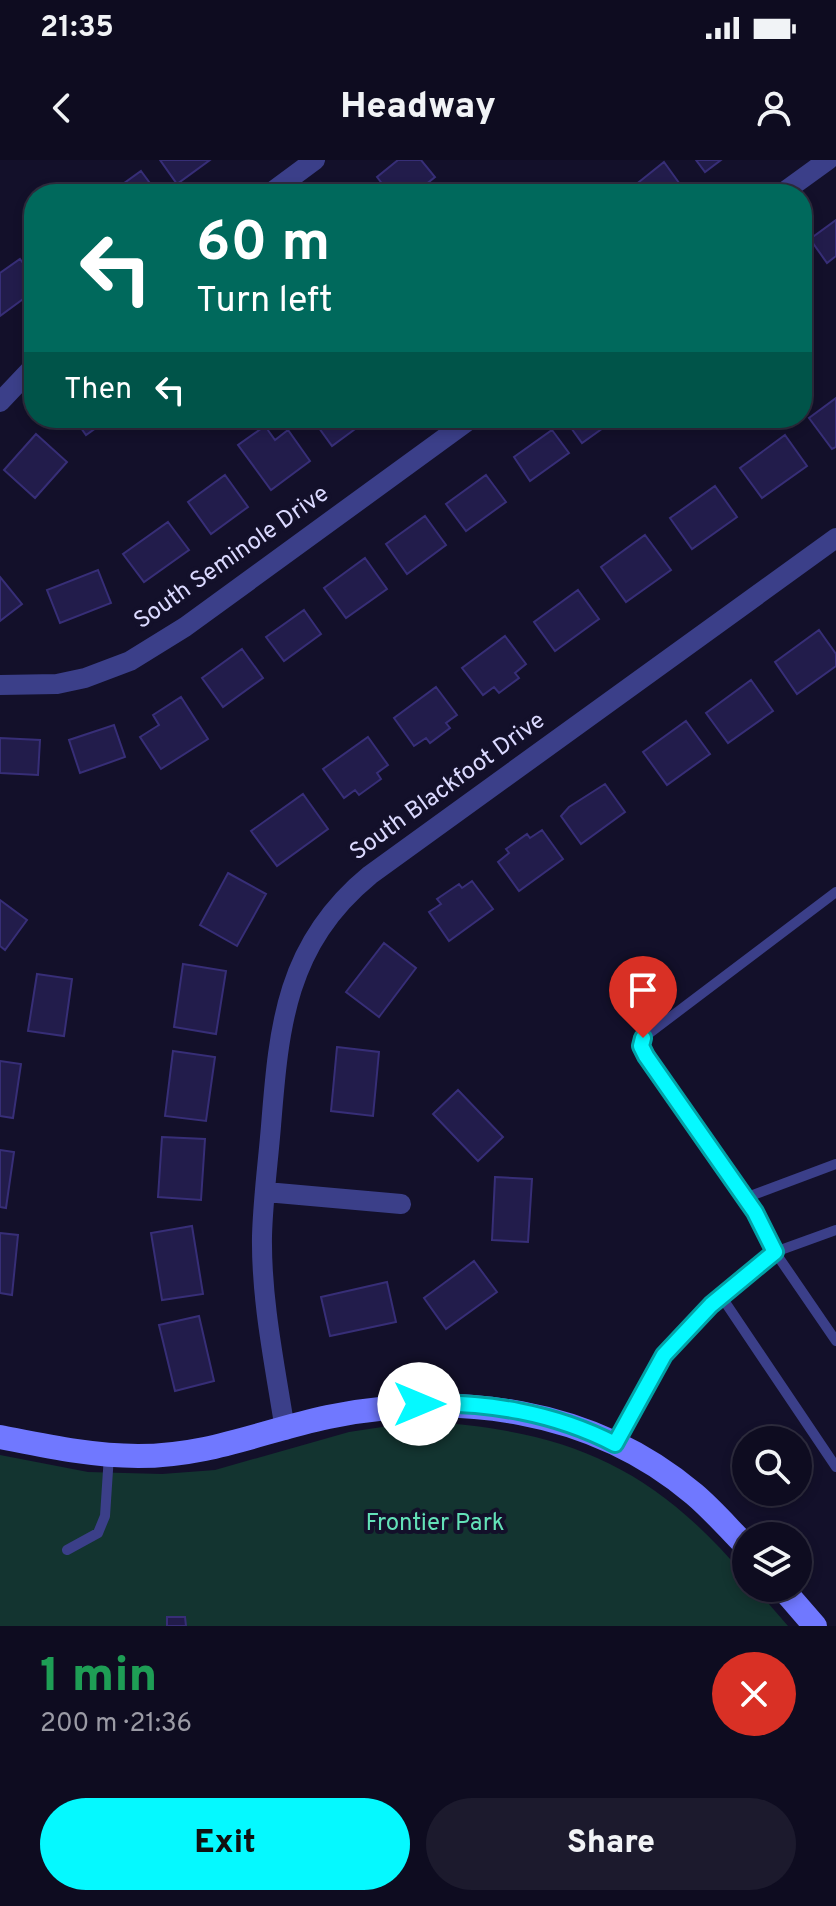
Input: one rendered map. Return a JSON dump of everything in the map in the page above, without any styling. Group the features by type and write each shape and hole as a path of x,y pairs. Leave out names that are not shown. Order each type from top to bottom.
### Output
{"street":[{"path":"283,184 315,160"},
{"path":"795,184 828,160"},
{"path":"0,402 24,377"},
{"name":"South Seminole Drive","path":"0,685 57,684 85,678 130,661 185,627 458,428"},
{"name":"South Blackfoot Drive","path":"285,1430 267,1310 262,1236 278,1036 289,992 312,940 334,910 370,875 836,538"},
{"path":"266,1192 401,1204"},
{"path":"0,1437 79,1453 191,1452 237,1445 285,1430 396,1406 442,1403 501,1408 551,1419 649,1461 695,1494 732,1532"},
{"path":"794,1602 815,1626"}],"lane":[{"path":"836,892 643,1038 641,1046 764,1226 775,1252 836,1341"},
{"path":"745,1198 836,1164"},
{"path":"615,1444 664,1355 721,1296 775,1252 836,1230"},
{"path":"721,1296 836,1467"},
{"path":"67,1550 98,1533 105,1516 109,1455"}],"green space":[{"name":"Frontier Park","path":"422,1421 474,1426 563,1445 603,1460 675,1506 711,1538 732,1561 732,1602 767,1602 788,1626 0,1626 0,1455 88,1472 162,1474 215,1470 349,1432"}],"building":[{"path":"160,160 210,160 177,184"},
{"path":"398,160 421,160 435,177 426,184 382,184 377,177"},
{"path":"696,160 721,160 705,172"},
{"path":"664,162 680,184 636,184"},
{"path":"141,171 151,184 123,184"},
{"path":"836,220 836,256 827,263 812,238"},
{"path":"20,259 24,264 24,298 0,316 0,273"},
{"path":"836,398 836,447 832,449 812,422 812,416"},
{"path":"81,428 96,428 86,435"},
{"path":"262,428 266,428 275,440 288,430 310,461 271,490 238,445"},
{"path":"319,428 356,428 332,446"},
{"path":"571,428 603,428 582,443"},
{"path":"552,430 569,453 530,481 514,457"},
{"path":"36,434 67,462 35,498 4,470"},
{"path":"785,435 807,466 762,498 740,468"},
{"path":"225,475 248,507 211,534 188,502"},
{"path":"486,475 506,502 466,531 446,504"},
{"path":"715,486 737,517 692,549 670,518"},
{"path":"425,516 446,545 407,574 386,544"},
{"path":"168,522 189,550 144,582 123,554"},
{"path":"645,535 671,570 626,602 601,567"},
{"path":"365,558 387,589 346,618 324,588"},
{"path":"98,570 111,603 60,623 47,590"},
{"path":"0,577 22,604 0,621"},
{"path":"578,590 599,619 555,651 534,622"},
{"path":"304,610 321,634 284,661 266,637"},
{"path":"819,630 836,654 836,666 797,694 775,662"},
{"path":"505,636 526,664 515,673 519,678 499,693 494,687 483,695 462,668"},
{"path":"242,649 263,678 223,707 202,678"},
{"path":"751,680 773,711 728,743 706,713"},
{"path":"436,687 457,715 446,723 450,728 430,743 426,738 414,746 394,718"},
{"path":"181,697 208,739 161,769 140,737 159,725 153,715"},
{"path":"686,721 710,754 667,785 643,752"},
{"path":"114,725 125,757 80,773 69,740"},
{"path":"368,737 388,765 377,773 381,779 359,795 355,790 344,798 323,769"},
{"path":"0,738 40,740 38,775 0,773"},
{"path":"605,784 625,812 581,844 561,816 569,807"},
{"path":"303,794 328,829 277,866 251,831"},
{"path":"542,830 563,859 519,891 498,862 509,853 506,849 527,834 530,838"},
{"path":"228,873 266,894 237,946 200,925"},
{"path":"472,881 493,909 449,941 429,912 441,904 437,899 459,884 462,888"},
{"path":"0,900 27,920 5,950 0,946"},
{"path":"384,943 416,968 379,1017 346,992"},
{"path":"183,964 226,971 216,1034 174,1027"},
{"path":"37,974 72,979 64,1036 28,1031"},
{"path":"337,1047 379,1052 373,1116 331,1111"},
{"path":"173,1051 215,1057 206,1121 165,1116"},
{"path":"0,1061 21,1064 13,1118 0,1116"},
{"path":"458,1090 503,1137 478,1161 433,1114"},
{"path":"162,1137 205,1139 201,1200 158,1197"},
{"path":"0,1150 14,1152 6,1208 0,1207"},
{"path":"495,1177 532,1179 528,1242 492,1240"},
{"path":"192,1226 203,1294 162,1300 151,1233"},
{"path":"0,1233 18,1235 12,1295 0,1293"},
{"path":"474,1261 497,1292 446,1329 424,1298"},
{"path":"387,1282 396,1322 330,1336 321,1297"},
{"path":"199,1316 214,1381 175,1391 159,1325"},
{"path":"167,1617 185,1617 186,1626 167,1626"}],"route":[{"path":"419,1404 501,1408 551,1419 615,1444 637,1399 664,1355 711,1305 775,1252 755,1212 646,1056 641,1046 643,1038"}]}
